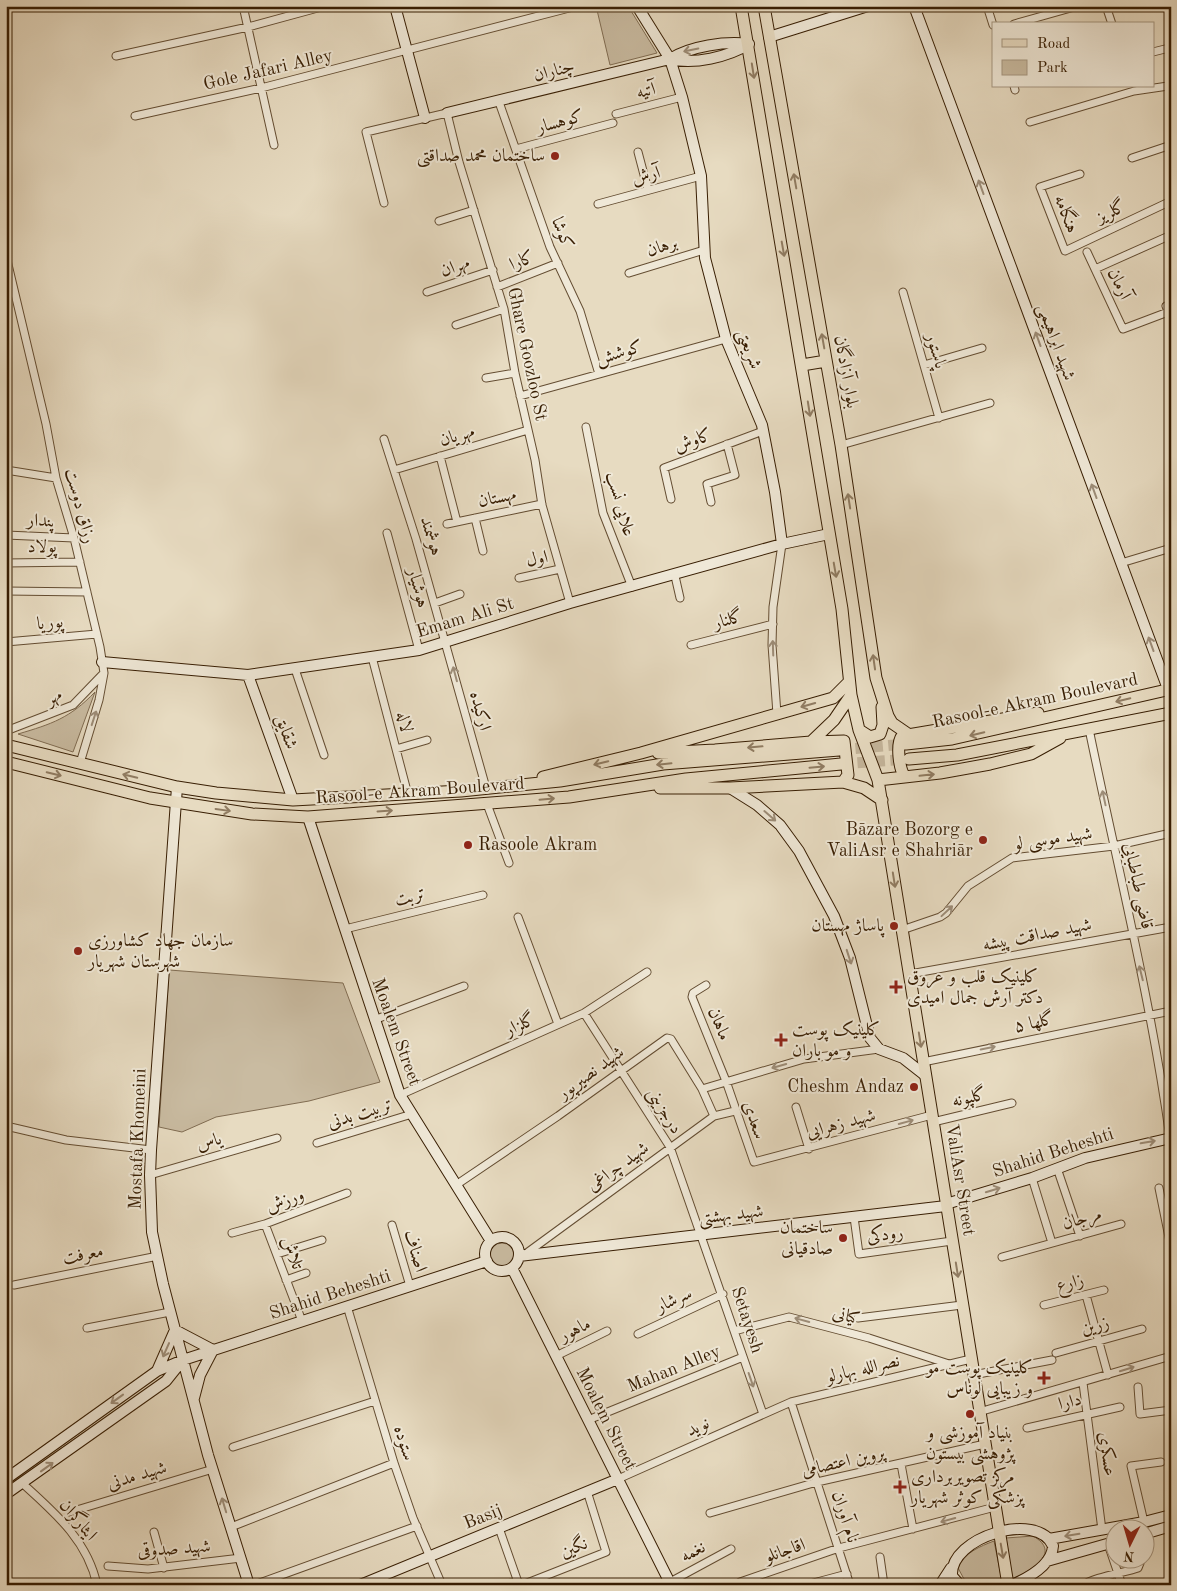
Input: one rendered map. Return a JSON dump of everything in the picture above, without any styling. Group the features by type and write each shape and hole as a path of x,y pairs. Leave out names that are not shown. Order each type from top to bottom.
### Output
{"main road":[{"path":"741,6 749,44 828,534 842,609 851,694 859,730 870,737 880,734 883,719 880,695"},
{"name":"بلوار آزادگان","path":"764,6 826,361 880,695 892,723 907,739"},
{"path":"802,365 826,361"},
{"path":"505,786 641,753 833,698 849,682"},
{"name":"Rasool-e Akram Boulevard","path":"907,739 952,739 1169,689"},
{"path":"811,742 834,720 851,694"},
{"name":"Rasool-e Akram Boulevard","path":"909,759 957,755 1171,713"},
{"name":"ValiAsr Street","path":"859,730 878,780 882,800 1008,1585"},
{"path":"878,780 958,770 1031,754 1067,733"},
{"path":"905,777 901,768 899,742 902,736 907,739"},
{"path":"641,753 715,750 844,740 848,775 843,782"},
{"name":"Rasool-e Akram Boulevard","path":"6,744 177,787 216,793 293,800 408,795 560,782 663,764 839,750"},
{"name":"Rasool-e Akram Boulevard","path":"6,762 150,798 252,814 308,817 569,797 686,779 841,764"},
{"path":"643,786 679,789 730,788 843,782 864,788 882,800"}],"street":[{"path":"243,6 274,145"},
{"path":"116,56 248,27 325,6"},
{"path":"395,6 425,118"},
{"name":"Gole Jafari Alley","path":"135,116 262,88 407,52 577,6"},
{"name":"شریعتی","path":"636,6 670,59 682,97 701,176 704,250 726,339 763,431 775,492 782,544 773,624 777,714"},
{"path":"769,37 868,6"},
{"name":"شهید ابراهیمی","path":"914,6 1169,689"},
{"path":"987,6 992,22"},
{"path":"1021,22 1078,6"},
{"path":"1106,6 1111,22"},
{"path":"1050,14 1052,22"},
{"name":"چناران","path":"384,203 366,132 499,102 670,59 679,53 732,42 749,44"},
{"path":"1154,52 1169,48"},
{"path":"1154,87 1168,86 1171,94"},
{"path":"1030,122 1133,89"},
{"name":"آتیه","path":"616,114 682,97"},
{"name":"کوشا","path":"499,102 558,263 580,310 599,374"},
{"name":"Ghare Goozloo St","path":"447,113 504,309 542,504 570,603"},
{"name":"کوهسار","path":"516,149 612,123"},
{"path":"1132,158 1171,145"},
{"path":"638,152 648,190"},
{"name":"هنگامه","path":"1065,251 1040,188 1080,174"},
{"name":"آرش","path":"598,204 701,176"},
{"name":"گلریز","path":"1065,251 1171,201"},
{"path":"439,220 474,210"},
{"path":"1095,270 1171,235"},
{"name":"برهان","path":"629,273 704,250"},
{"name":"آرمان","path":"1087,252 1123,329 1168,312 1166,306 1171,304"},
{"name":"رزاق دوست","path":"6,256 46,424 56,478 80,562 104,673 94,721 80,763"},
{"name":"کارا","path":"497,287 558,263"},
{"name":"مهران","path":"427,292 493,270"},
{"name":"پاستور","path":"903,292 939,418"},
{"path":"456,325 504,309"},
{"name":"کوشش","path":"520,396 726,339"},
{"path":"924,365 982,348"},
{"path":"486,378 515,373"},
{"path":"840,445 990,403"},
{"name":"علایی نسب","path":"586,427 604,513 632,587"},
{"name":"مهریان","path":"394,470 528,430"},
{"name":"کاوش","path":"672,499 664,468 763,431"},
{"name":"هوشمند","path":"384,439 446,642"},
{"path":"711,502 708,484 735,475 727,444"},
{"name":"مهستان","path":"440,456 457,522"},
{"path":"6,470 56,478"},
{"name":"مهستان","path":"447,524 542,504"},
{"path":"475,518 483,551"},
{"name":"هوشیار","path":"387,533 419,650"},
{"name":"پندار","path":"6,534 74,538"},
{"name":"Emam Ali St","path":"102,662 248,675 419,650 570,603 674,576 782,544 828,534"},
{"path":"1121,564 1171,548"},
{"name":"پولاد","path":"6,563 80,562"},
{"name":"اول","path":"520,578 560,570"},
{"path":"674,576 680,598"},
{"path":"6,591 87,592"},
{"path":"435,603 460,594"},
{"name":"گلنار","path":"691,645 773,624"},
{"name":"پوریا","path":"6,642 97,634"},
{"name":"ارکیده","path":"446,642 486,788"},
{"name":"لاله","path":"372,657 408,795"},
{"path":"294,669 324,755"},
{"name":"مهر","path":"6,731 73,705 104,673"},
{"name":"شقایق","path":"248,675 293,800"},
{"name":"قاضی طباطبایی","path":"1089,729 1151,1013 1170,1138"},
{"path":"396,749 427,740"},
{"name":"Mostafa Khomeini","path":"177,787 151,1150 152,1232 183,1360 213,1469 249,1585"},
{"path":"730,788 757,805 780,825 799,851 834,916 850,958 870,1038 878,1049"},
{"path":"487,804 509,863"},
{"name":"Moalem Street","path":"308,817 400,1095 492,1241"},
{"name":"شهید موسی لو","path":"902,930 940,917 946,913 968,886 1005,861 1114,846 1171,833"},
{"name":"تربت","path":"345,929 483,895"},
{"path":"518,917 558,1024"},
{"name":"شهید صداقت پیشه","path":"910,974 1171,927"},
{"name":"گلزار","path":"400,1095 584,1012 647,972"},
{"name":"ماهان","path":"706,985 692,993 692,996 726,1081"},
{"path":"374,1020 464,986"},
{"name":"گلها ۵","path":"924,1062 1151,1013 1171,1011"},
{"name":"درجزینی","path":"584,1012 670,1147 702,1234"},
{"name":"شهید نصیرپور","path":"456,1185 669,1038 702,1090 714,1116"},
{"path":"702,1090 804,1058 878,1049 903,1058 926,1076"},
{"name":"سعدی","path":"726,1081 752,1160 758,1163"},
{"name":"گلپونه","path":"932,1118 1012,1104"},
{"path":"796,1107 809,1149"},
{"name":"شهید چراغی","path":"521,1256 714,1116 734,1110"},
{"name":"تربیت بدنی","path":"317,1143 412,1114"},
{"name":"شهید زهرایی","path":"758,1163 932,1118"},
{"path":"6,1126 66,1140 151,1150"},
{"name":"یاس","path":"150,1175 277,1138"},
{"name":"Shahid Beheshti","path":"946,1205 1113,1150 1170,1138"},
{"path":"1057,1168 1080,1236"},
{"path":"1002,1257 1052,1243 1032,1178"},
{"path":"1159,1188 1171,1247"},
{"name":"ورزش","path":"232,1233 265,1224 347,1193"},
{"name":"شهید بهشتی","path":"521,1256 946,1205"},
{"name":"رودکی","path":"854,1216 859,1254 952,1241"},
{"name":"تلاش","path":"265,1224 302,1321"},
{"name":"مرجان","path":"1052,1243 1121,1224"},
{"name":"اصناف","path":"392,1225 410,1286"},
{"name":"Setayesh","path":"702,1234 763,1414"},
{"path":"497,1238 508,1238 516,1245 521,1256 512,1268 497,1270 487,1261 486,1250 492,1241 497,1238"},
{"path":"277,1254 322,1240"},
{"name":"معرفت","path":"14,1285 158,1256"},
{"name":"Shahid Beheshti","path":"6,1479 157,1371 212,1350 487,1261"},
{"name":"Moalem Street","path":"512,1268 671,1583"},
{"path":"286,1280 306,1273"},
{"name":"زارع","path":"1044,1305 1104,1290"},
{"name":"سرشار","path":"638,1334 723,1294"},
{"path":"1086,1295 1108,1375"},
{"path":"858,1318 962,1305"},
{"name":"ستوده","path":"348,1306 394,1464 442,1585"},
{"path":"86,1328 170,1312"},
{"name":"کیانی","path":"734,1330 788,1317 869,1338 949,1364"},
{"name":"زرین","path":"1056,1353 1097,1340 1142,1329"},
{"path":"157,1371 175,1330 212,1350 200,1375 194,1399"},
{"name":"ماهور","path":"556,1356 607,1331"},
{"path":"979,1412 1171,1356"},
{"name":"Mahan Alley","path":"588,1420 743,1357"},
{"name":"نصرالله بهارلو","path":"791,1402 971,1359"},
{"path":"6,1494 23,1484 166,1381 183,1360"},
{"path":"974,1375 1052,1360"},
{"name":"عسکری","path":"1083,1383 1102,1530"},
{"path":"1138,1387 1140,1414 1171,1410"},
{"path":"233,1447 375,1401"},
{"name":"نوید","path":"618,1479 791,1402"},
{"name":"نام آوران","path":"791,1402 850,1585"},
{"name":"دارا","path":"1027,1428 1120,1407"},
{"name":"پروین اعتصامی","path":"710,1513 817,1482 985,1444"},
{"path":"1143,1518 1131,1466 1161,1462"},
{"path":"231,1527 394,1464"},
{"path":"901,1464 913,1529"},
{"name":"شهید مدنی","path":"70,1512 213,1469"},
{"name":"Basij","path":"360,1585 618,1479"},
{"name":"ایثارگران","path":"23,1484 73,1533 88,1555 97,1585"},
{"name":"نگین","path":"520,1584 606,1552 587,1491"},
{"name":"اقاجانلو","path":"740,1582 839,1548 995,1508"},
{"path":"1154,1519 1171,1515"},
{"path":"254,1585 417,1526"},
{"path":"1154,1531 1171,1526"},
{"path":"499,1528 520,1584 505,1585"},
{"path":"940,1585 956,1557 964,1549 988,1536 1028,1530 1043,1534 1049,1539 1053,1550 1047,1561 1028,1577 1012,1585"},
{"path":"1049,1539 1102,1530"},
{"path":"154,1532 164,1568"},
{"path":"1047,1561 1104,1545"},
{"name":"نغمه","path":"671,1583 731,1549"},
{"name":"شهید صدوقی","path":"108,1566 164,1568 241,1558"},
{"path":"880,1558 884,1585"},
{"path":"951,1568 952,1576 960,1585"},
{"path":"1116,1568 1122,1585"},
{"path":"1084,1585 1088,1580 1118,1575 1138,1568"},
{"path":"806,1585 847,1574"}],"green space":[{"path":"613,6 628,6 657,53 610,65 597,10"},
{"path":"95,692 73,752 18,734 60,719 77,708"},
{"path":"169,970 343,983 380,1082 309,1101 216,1117 182,1132 159,1127"},
{"path":"502,1243 507,1244 513,1250 513,1260 507,1266 502,1267 497,1266 491,1260 490,1255 491,1250 497,1244"},
{"path":"1033,1536 1041,1542 1045,1549 1044,1555 1034,1566 1012,1579 1006,1538"},
{"path":"994,1541 1002,1581 980,1584 964,1579 958,1568 960,1563 968,1554"}],"tunnel":[{"path":"839,750 906,744"},
{"path":"841,764 909,759"}],"place":[{"name":"ساختمان محمد صداقتی","path":"555,156"},
{"name":"Bāzare Bozorg e ValiAsr e Shahriār","path":"983,840"},
{"name":"Rasoole Akram","path":"468,845"},
{"name":"پاساژ مهستان","path":"894,926"},
{"name":"سازمان جهاد کشاورزی شهرستان شهریار","path":"78,951"},
{"name":"کلینیک قلب و عروق دکتر آرش جمال امیدی","path":"896,987"},
{"name":"کلینیک پوست و مو باران","path":"781,1040"},
{"name":"Cheshm Andaz","path":"914,1087"},
{"name":"ساختمان صادقیانی","path":"843,1238"},
{"name":"کلینیک پوست مو و زیبایی لوناس","path":"1044,1378"},
{"name":"بنیاد آموزشی و پژوهشی بیستون","path":"970,1414"},
{"name":"مرکز تصویربرداری پزشکی کوثر شهریار","path":"900,1487"}]}
